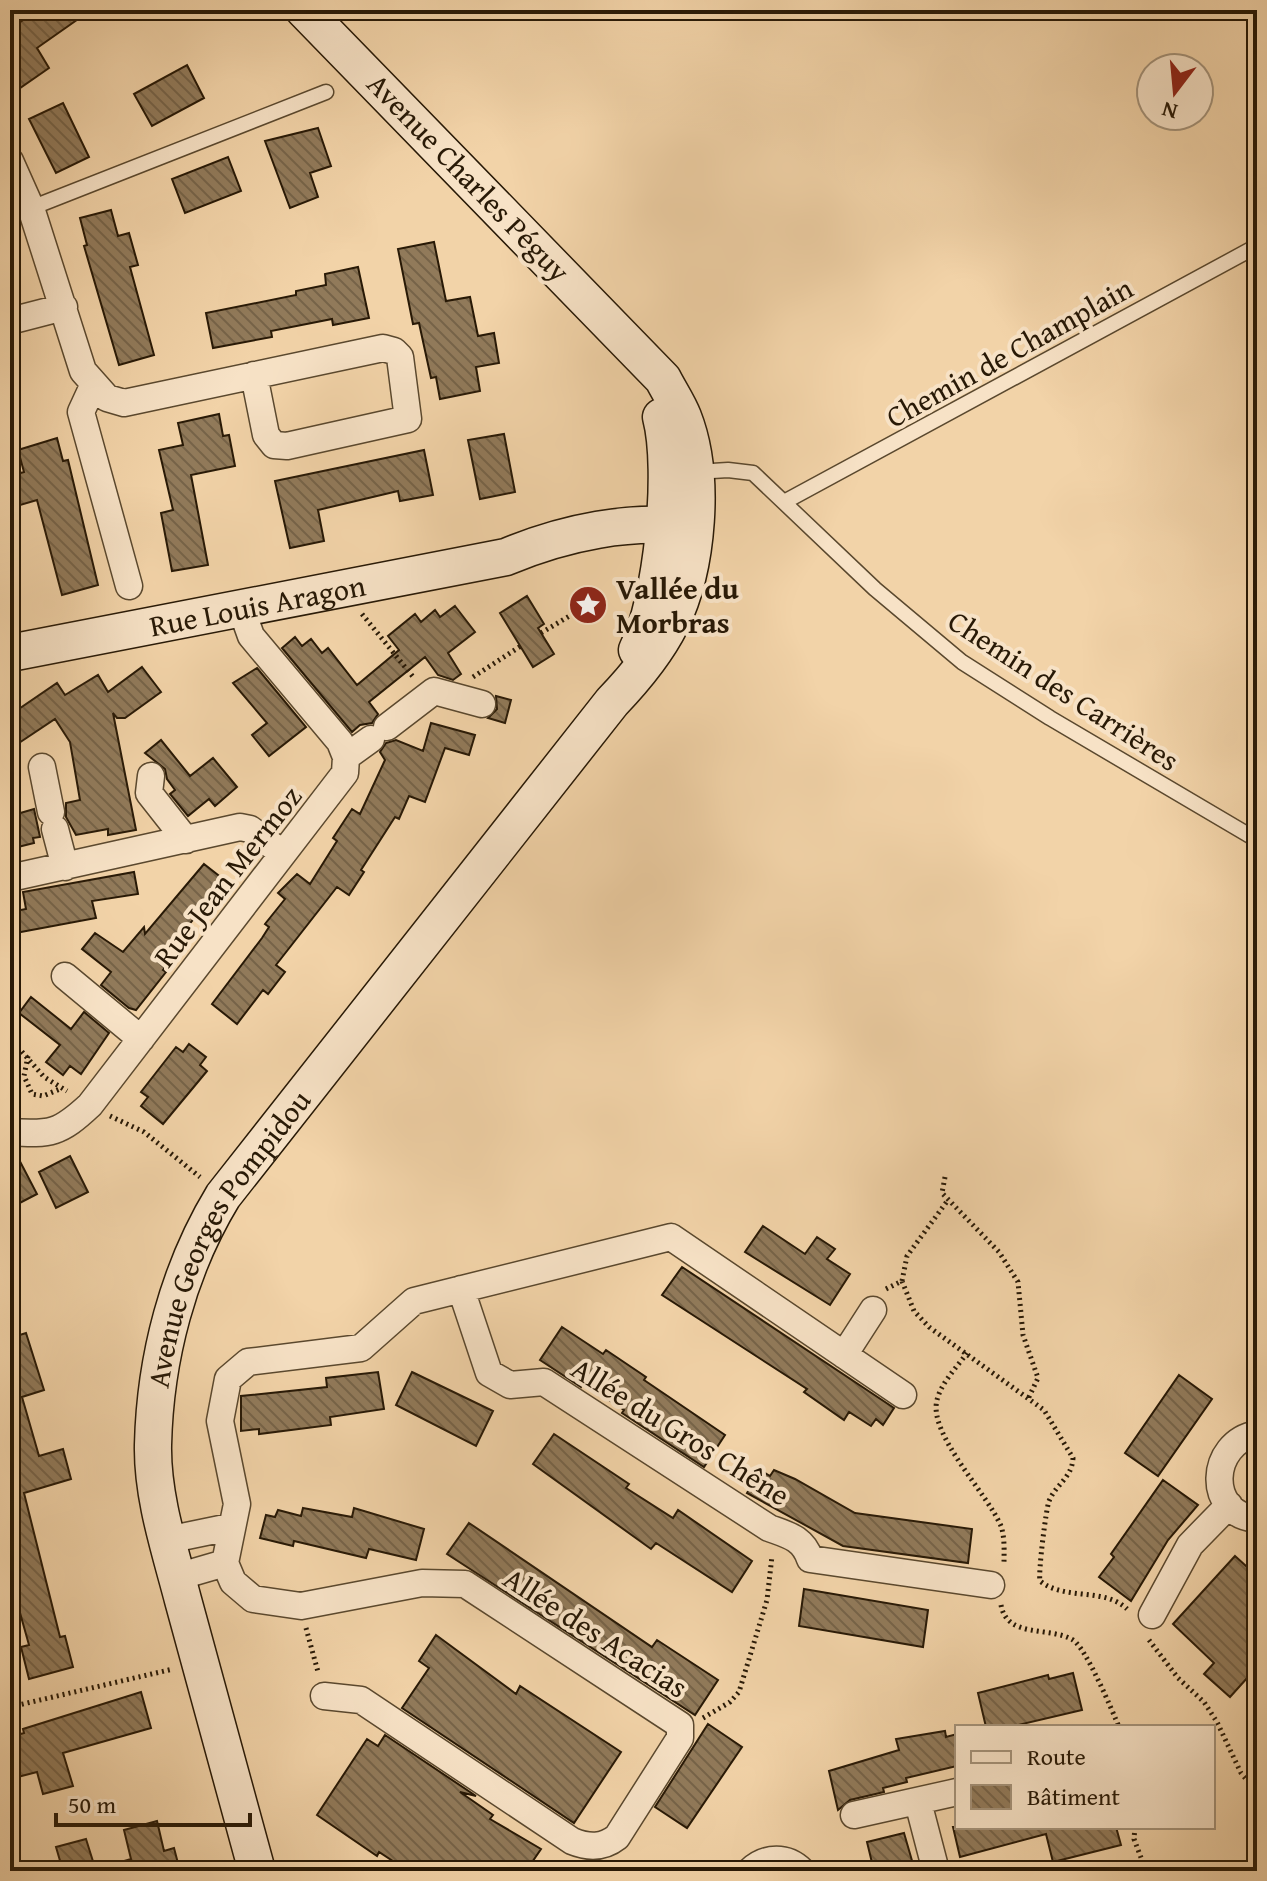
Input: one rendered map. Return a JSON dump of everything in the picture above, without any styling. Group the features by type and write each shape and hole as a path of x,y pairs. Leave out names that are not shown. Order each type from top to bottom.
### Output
{"street":[{"name":"Avenue Charles Péguy","path":"304,10 663,379 684,418 681,473 698,507 676,541"},
{"path":"10,161 31,208 83,371 93,386 107,398 124,403 254,375 383,348 394,351 400,357 408,419 287,446 274,445 266,435 254,375"},
{"path":"10,321 64,307"},
{"path":"93,386 81,412 129,586"},
{"name":"Rue Louis Aragon","path":"10,653 506,557 543,541 676,541"},
{"name":"Avenue Georges Pompidou","path":"257,1871 167,1540 153,1448 161,1357 174,1311 202,1230 223,1196 612,702 650,615 676,541"},
{"path":"241,608 251,636 316,710 340,742 346,757 439,696 482,704"},
{"name":"Rue Jean Mermoz","path":"10,1132 41,1136 64,1128 90,1105 282,853 337,787 345,773 346,757"},
{"path":"42,767 65,867"},
{"path":"151,776 149,793 186,840"},
{"path":"10,878 245,827 282,853"},
{"path":"65,976 141,1039"},
{"path":"177,1577 225,1563 237,1504 220,1421 228,1379 248,1362 361,1348 414,1301 461,1289 671,1237 903,1395"},
{"name":"Allée du Gros Chêne","path":"461,1289 489,1373 510,1385 544,1382 776,1531 806,1546 810,1559 998,1588"},
{"path":"844,1355 873,1310"},
{"path":"1257,1434 1240,1439 1223,1457 1218,1475 1220,1490 1229,1505 1241,1514 1257,1519"},
{"path":"1143,1623 1190,1545 1229,1505"},
{"path":"167,1540 230,1527"},
{"name":"Allée des Acacias","path":"225,1563 233,1582 253,1599 301,1606 422,1583 465,1584 680,1725 680,1738 617,1837 603,1846 589,1846 572,1841 361,1700 324,1696"},
{"path":"854,1815 955,1793"},
{"path":"918,1802 936,1871"},
{"path":"750,1871 769,1859 781,1859 793,1863 802,1871"}],"lane":[{"path":"31,208 326,92"},
{"name":"Chemin de Champlain","path":"786,501 1257,246"},
{"name":"Chemin des Carrières","path":"681,473 728,470 753,473 786,501 804,524 834,552 962,662 1257,840"}],"path":[{"path":"342,589 439,696 521,646"},
{"path":"541,633 588,605"},
{"path":"28,1056 24,1076 32,1094 48,1095 60,1089"},
{"path":"945,1177 941,1188 948,1200 999,1252 1018,1282 1023,1335 1038,1378 1028,1399"},
{"path":"948,1200 907,1256 902,1281 920,1319 1050,1416 1073,1458 1070,1474 1048,1506 1038,1570 1040,1581 1052,1589 1119,1602 1143,1623 1178,1678 1204,1702 1241,1773 1257,1792"},
{"path":"873,1310 882,1293 902,1281"},
{"path":"967,1353 941,1389 935,1410 945,1438 981,1488 1002,1528 998,1588 1003,1613 1016,1628 1061,1634 1083,1647 1118,1725"},
{"path":"680,1725 718,1710 739,1692 767,1600 776,1531"},
{"path":"301,1606 324,1696"},
{"path":"10,1707 198,1663"},
{"path":"1135,1829 1134,1839 1146,1871"}],"building":[{"path":"38,10 91,10 37,48 49,68 10,95 10,29"},
{"path":"187,65 204,98 152,126 134,94"},
{"path":"63,103 89,157 56,173 29,119"},
{"path":"318,128 331,166 310,173 318,197 290,208 265,141"},
{"path":"228,157 241,191 185,213 172,179"},
{"path":"111,210 118,236 129,233 138,265 130,267 154,355 119,365 84,246 87,245 80,218"},
{"path":"434,242 446,301 470,297 478,336 494,333 499,363 476,367 480,391 440,399 436,377 431,378 419,323 413,324 398,249"},
{"path":"358,267 369,318 333,325 332,319 271,331 272,337 213,348 206,313 296,295 296,291 326,285 325,274"},
{"path":"219,414 223,436 229,435 235,466 191,475 208,565 172,571 161,513 173,510 159,450 183,445 178,423"},
{"path":"504,434 515,492 480,499 468,440"},
{"path":"57,438 63,461 68,460 98,585 62,595 37,500 10,508 10,476 24,472 18,450"},
{"path":"424,450 433,495 400,501 398,491 318,510 324,541 290,548 275,481"},
{"path":"527,596 544,624 538,628 554,654 533,667 500,613"},
{"path":"455,606 475,632 448,653 461,674 453,680 438,675 425,657 369,702 378,714 372,723 360,725 352,732 282,648 295,637 302,646 311,639 322,653 328,648 357,685 399,650 388,636 415,614 421,622 435,610 440,617"},
{"path":"142,667 161,692 125,718 117,718 113,713 136,830 108,835 108,829 76,835 66,817 66,803 80,800 70,742 55,719 10,749 10,715 57,683 65,695 98,675 108,692"},
{"path":"257,668 306,727 269,756 252,735 267,723 233,683"},
{"path":"496,696 511,700 505,723 488,718 497,709"},
{"path":"431,723 475,735 469,755 445,748 425,802 409,796 399,819 395,817 349,895 337,887 276,965 285,972 268,994 263,990 237,1024 212,1004 269,927 265,924 285,899 278,893 297,874 310,884 337,841 333,838 352,809 360,814 385,760 380,752 386,743 396,740 423,751"},
{"path":"161,740 190,776 213,758 237,787 215,806 209,799 188,816 170,794 175,790 167,779 165,769 145,753"},
{"path":"34,809 40,837 33,838 34,843 14,848 10,816"},
{"path":"204,864 232,886 212,914 206,908 198,918 196,916 165,955 171,960 163,970 166,972 136,1010 129,1008 101,985 111,972 82,949 95,933 123,952 144,927 145,934"},
{"path":"134,872 138,894 92,901 96,918 10,934 10,912 26,909 23,892"},
{"path":"31,997 71,1029 84,1012 109,1033 81,1074 70,1066 63,1075 46,1062 60,1045 19,1013"},
{"path":"189,1044 206,1057 200,1065 207,1071 163,1124 141,1106 148,1097 141,1092 176,1047 183,1052"},
{"path":"10,1148 13,1148 37,1194 10,1208"},
{"path":"70,1156 88,1192 56,1208 39,1172"},
{"path":"763,1226 805,1254 817,1237 835,1249 827,1259 850,1274 830,1305 745,1252"},
{"path":"682,1267 894,1408 883,1425 876,1419 871,1426 849,1412 844,1420 804,1392 807,1389 662,1295"},
{"path":"562,1327 603,1354 606,1350 725,1435 704,1467 622,1413 624,1410 583,1383 581,1387 540,1360"},
{"path":"26,1333 44,1390 22,1397 39,1456 63,1449 71,1479 24,1493 60,1637 65,1636 73,1667 29,1679 21,1647 29,1645 10,1577 10,1338"},
{"path":"378,1372 384,1409 330,1417 331,1425 259,1434 259,1429 241,1431 241,1396 327,1387 326,1378"},
{"path":"412,1372 493,1411 476,1446 396,1405"},
{"path":"1179,1375 1212,1399 1158,1476 1125,1453"},
{"path":"554,1434 629,1484 626,1488 673,1518 678,1510 752,1561 732,1592 656,1543 651,1549 533,1464"},
{"path":"760,1470 770,1476 774,1470 795,1479 855,1513 972,1529 968,1563 843,1546 747,1493"},
{"path":"1163,1480 1198,1505 1168,1540 1131,1601 1099,1577 1114,1557 1111,1554"},
{"path":"303,1508 352,1517 354,1508 424,1529 416,1560 369,1549 366,1558 294,1541 293,1546 260,1538 266,1515 275,1517 278,1510 301,1516"},
{"path":"469,1523 652,1647 657,1640 718,1680 695,1715 447,1554"},
{"path":"1235,1556 1257,1576 1257,1667 1230,1697 1204,1674 1214,1663 1173,1624"},
{"path":"804,1589 928,1610 923,1647 799,1626"},
{"path":"436,1635 516,1694 520,1686 621,1752 574,1823 402,1708 429,1668 419,1661"},
{"path":"1073,1673 1082,1710 1018,1725 986,1725 978,1693 1048,1675 1049,1679"},
{"path":"141,1692 151,1728 63,1753 73,1786 43,1794 37,1772 10,1779 10,1737 24,1733 23,1729"},
{"path":"708,1724 742,1747 687,1828 655,1807"},
{"path":"945,1731 946,1737 955,1735 955,1766 906,1778 907,1782 883,1788 884,1792 850,1800 838,1810 829,1771 899,1750 896,1739"},
{"path":"385,1735 476,1796 460,1792 493,1815 490,1819 541,1849 526,1871 408,1871 379,1852 377,1856 317,1815 367,1739 378,1746"},
{"path":"157,1821 164,1851 174,1848 180,1871 115,1871 114,1864 131,1859 124,1830"},
{"path":"953,1827 1117,1829 1121,1845 1053,1862 1046,1834 960,1857"},
{"path":"904,1833 915,1871 874,1871 867,1842"},
{"path":"86,1839 96,1871 63,1871 56,1847"}],"place":[{"name":"Vallée du Morbras","path":"588,605"}]}
